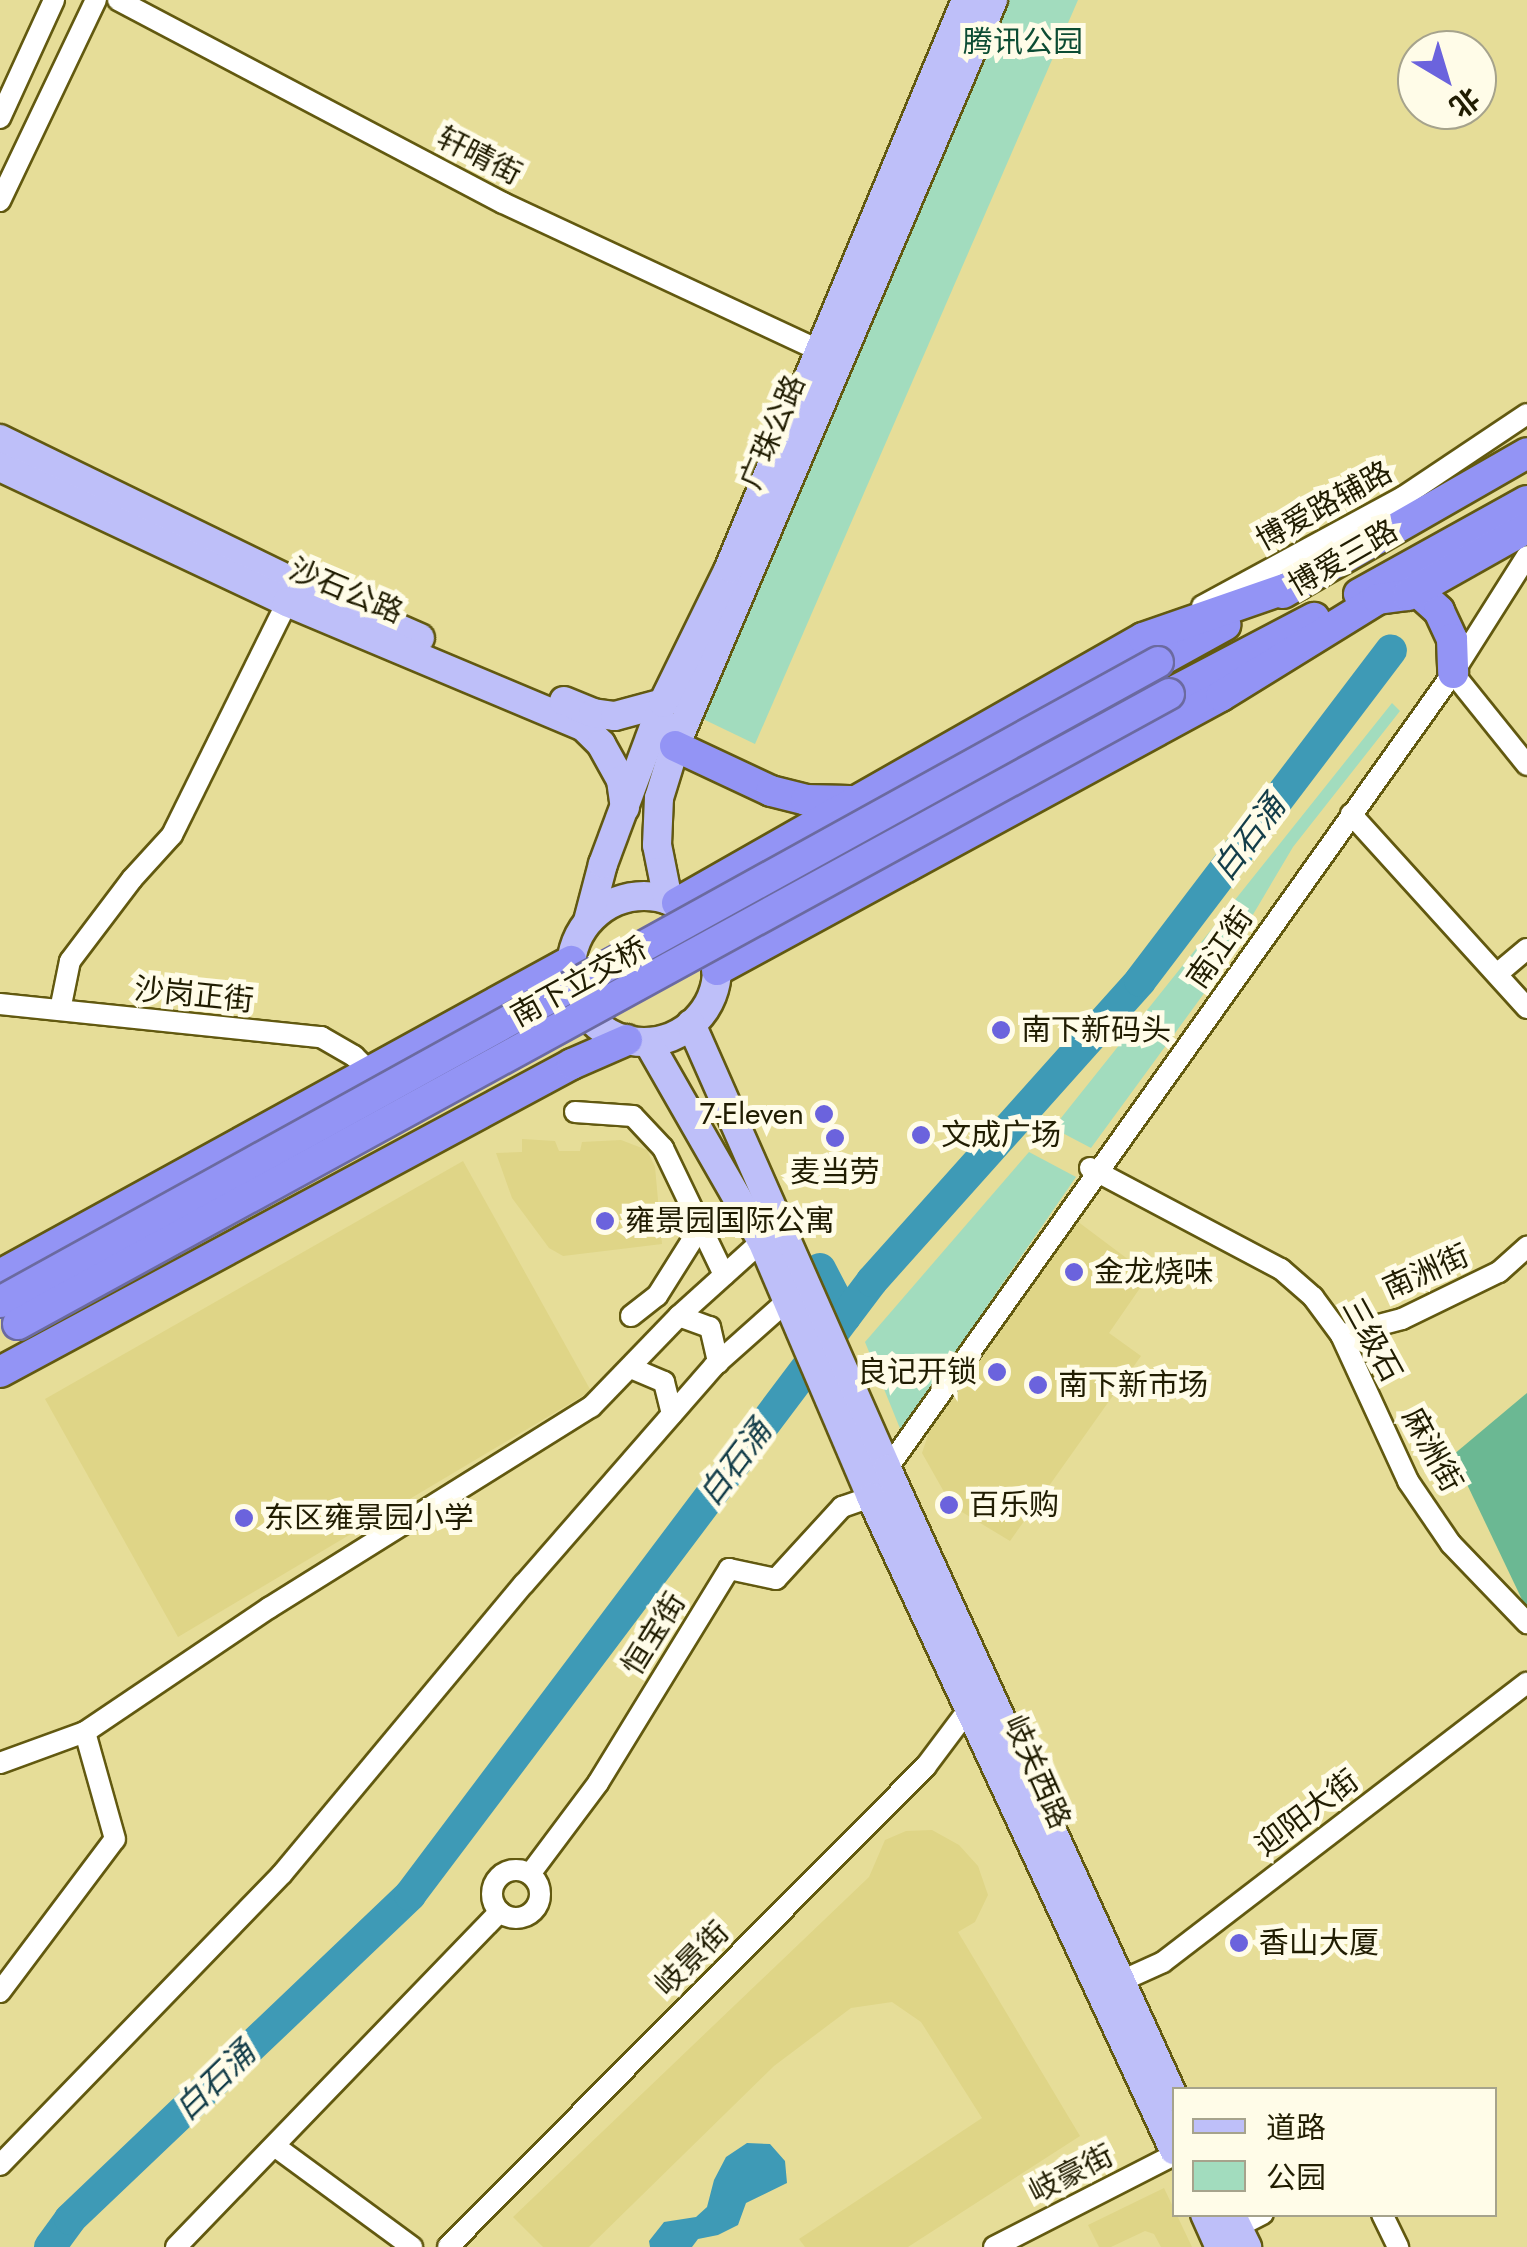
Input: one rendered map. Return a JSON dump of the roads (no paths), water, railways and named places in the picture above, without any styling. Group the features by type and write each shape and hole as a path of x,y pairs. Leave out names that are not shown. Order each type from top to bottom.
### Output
{"highway":[{"name":"博爱三路","path":"1150,650 1299,584 1527,452"},
{"name":"博爱三路","path":"1169,694 1527,501"},
{"path":"717,970 1221,696 1378,599 1416,590 1527,528"},
{"path":"1384,581 1416,590 1439,611 1452,640 1453,673"},
{"path":"672,901 853,801 1150,650"},
{"name":"南下立交桥","path":"6,1320 1150,650"},
{"name":"南下立交桥","path":"6,1320 1169,694"},
{"path":"675,746 771,791 806,800 853,801"},
{"path":"0,1275 571,960"},
{"path":"0,1372 562,1070 638,1041"}],"main road":[{"name":"广珠公路","path":"588,922 603,864 646,759 663,703 729,568 966,0"},
{"name":"广珠公路","path":"672,901 657,845 658,814 675,746 993,0"},
{"name":"沙石公路","path":"0,438 299,585 593,714 615,716 663,703"},
{"name":"沙石公路","path":"0,467 287,602 584,726 601,744 621,780 626,809"},
{"path":"651,896 672,901 706,931 717,970 714,991 691,1024 664,1040 638,1041 590,1020 578,1002 571,960 588,922 616,901 651,896"},
{"path":"691,1024 851,1416"},
{"path":"638,1041 799,1296"},
{"name":"岐关西路","path":"851,1416 887,1469 1172,2094"},
{"name":"岐关西路","path":"851,1416 871,1497 971,1706 1172,2149"},
{"path":"1209,2217 1234,2234"}],"street":[{"path":"0,118 54,0"},
{"path":"0,201 96,0"},
{"name":"轩晴街","path":"118,0 504,203 820,350"},
{"name":"博爱路辅路","path":"1150,650 1403,498 1527,414"},
{"name":"南江街","path":"887,1469 1093,1170 1453,673 1527,556"},
{"path":"60,1010 70,961 132,879 172,835 287,602"},
{"path":"1453,673 1527,766"},
{"path":"1351,814 1527,1008"},
{"path":"1497,974 1527,949"},
{"name":"沙岗正街","path":"0,1004 321,1037 354,1056 370,1072"},
{"path":"575,1112 633,1116 663,1148 724,1275"},
{"name":"三级石","path":"1093,1170 1281,1269 1300,1286"},
{"path":"631,1316 657,1296 701,1226"},
{"path":"0,1763 85,1732 269,1608 591,1407 679,1316 762,1242"},
{"name":"南洲街","path":"1345,1342 1499,1272 1527,1246"},
{"name":"麻洲街","path":"1300,1286 1345,1342 1376,1409"},
{"path":"0,2165 282,1874 718,1362 799,1296"},
{"path":"679,1316 710,1327 718,1362"},
{"path":"632,1368 664,1382 672,1414"},
{"name":"三级石","path":"1376,1409 1408,1482 1452,1544 1527,1622"},
{"name":"恒宝街","path":"530,1874 598,1783 729,1570 776,1579 842,1508 871,1497"},
{"name":"迎阳大街","path":"1119,1982 1163,1962 1527,1683"},
{"name":"岐景街","path":"448,2247 926,1766 971,1706"},
{"path":"0,1992 114,1839 85,1732"},
{"name":"恒宝街","path":"515,1870 530,1874 539,1887 535,1909 514,1918 500,1912 492,1890 500,1876 515,1870"},
{"name":"恒宝街","path":"185,2244 500,1912"},
{"path":"276,2147 412,2247"},
{"name":"岐豪街","path":"994,2247 1172,2154"},
{"path":"1234,2234 1259,2217"},
{"path":"1383,2217 1398,2247"}],"water":[{"path":"747,2143 770,2144 785,2161 787,2183 746,2203 738,2225 718,2235 698,2239 692,2247 650,2247 649,2241 664,2222 696,2217 707,2207 714,2180 726,2157"}],"waterway":[{"name":"白石涌","path":"50,2247 70,2219 410,1895 872,1281 1140,981 1391,650"},
{"path":"820,1269 845,1317"}],"place":[{"name":"南下新码头","path":"1001,1030"},
{"name":"7-Eleven","path":"824,1114"},
{"name":"文成广场","path":"921,1135"},
{"name":"麦当劳","path":"835,1138"},
{"name":"雍景园国际公寓","path":"605,1221"},
{"name":"金龙烧味","path":"1074,1272"},
{"name":"良记开锁","path":"997,1372"},
{"name":"南下新市场","path":"1038,1385"},
{"name":"百乐购","path":"949,1505"},
{"name":"东区雍景园小学","path":"244,1518"},
{"name":"香山大厦","path":"1239,1943"}],"park label":[{"name":"腾讯公园","path":"1023,42"}]}
